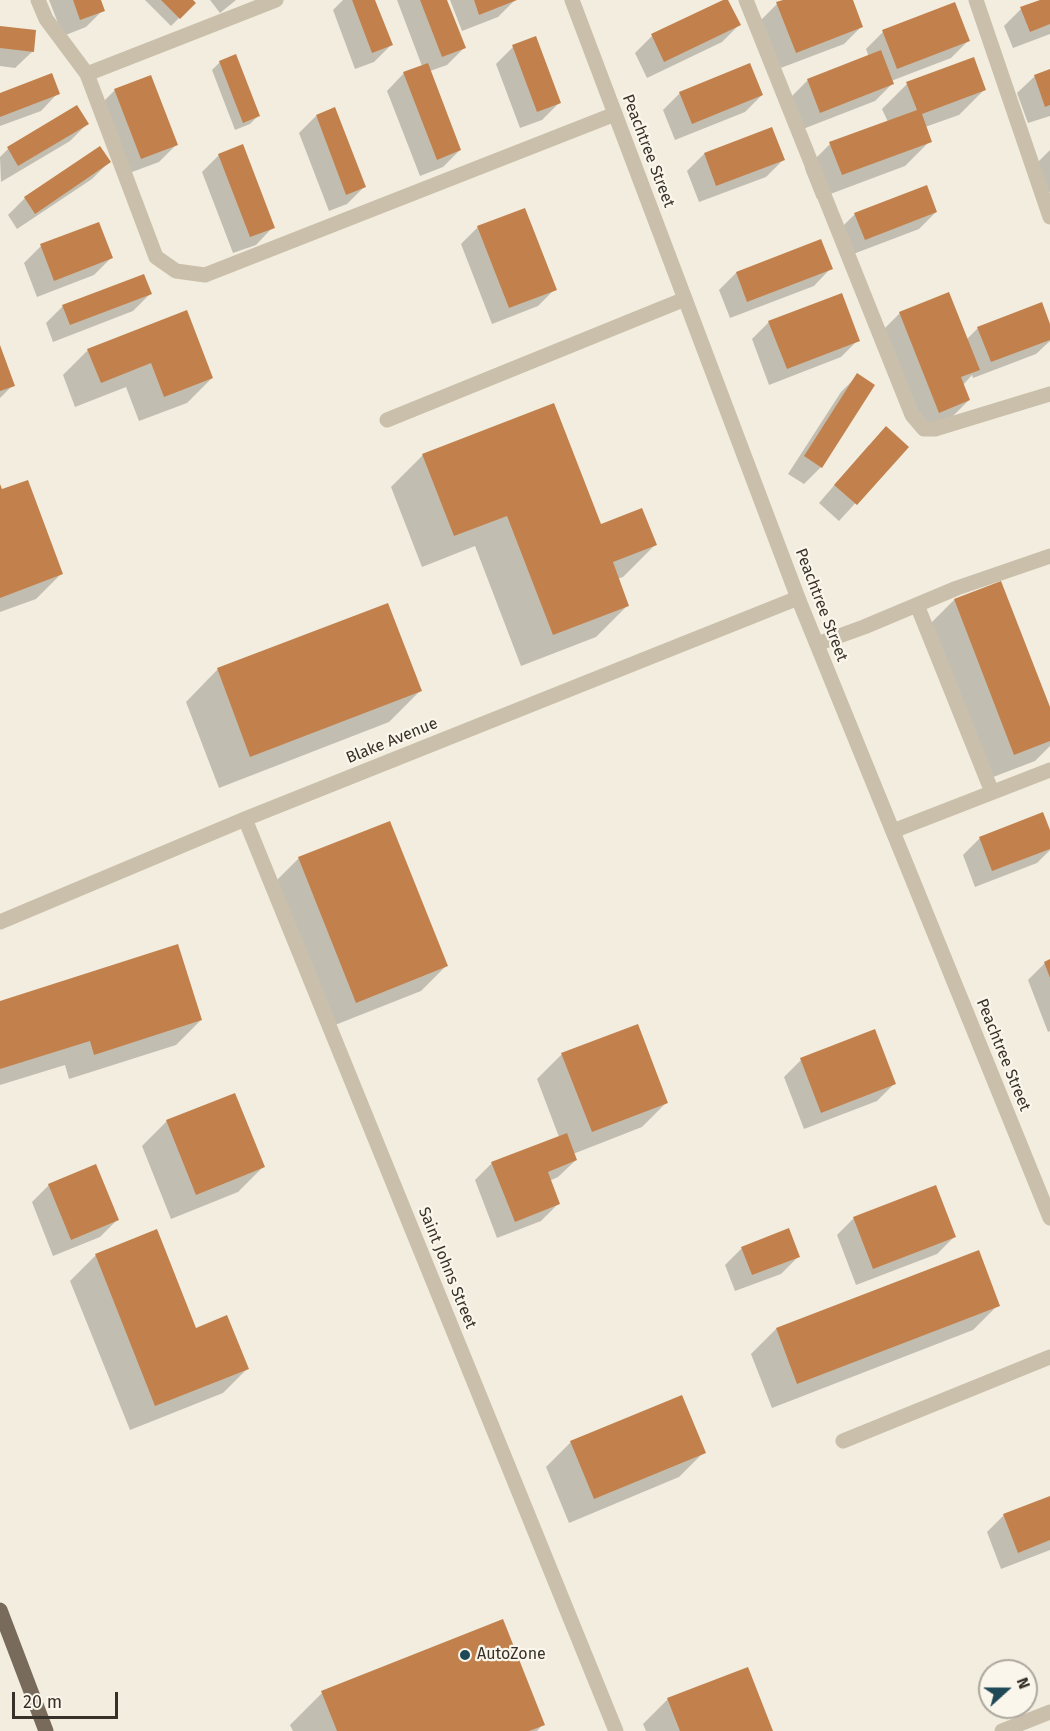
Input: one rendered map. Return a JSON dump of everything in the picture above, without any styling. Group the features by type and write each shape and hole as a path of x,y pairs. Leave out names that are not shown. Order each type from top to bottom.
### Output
{"main road":[{"path":"0,1610 46,1731"}],"street":[{"path":"38,0 46,19 87,74 156,257 176,272 205,275 615,114"},
{"path":"87,74 276,0"},
{"name":"Peachtree Street","path":"572,0 798,598 1050,1218"},
{"path":"746,0 912,415 924,429 935,429 1050,394"},
{"path":"976,0 1050,217"},
{"path":"387,420 685,299"},
{"path":"817,644 957,588 1050,556"},
{"name":"Blake Avenue","path":"0,922 245,819 798,598"},
{"path":"917,605 993,792"},
{"path":"893,831 1050,770"},
{"name":"Saint Johns Street","path":"245,819 616,1731"},
{"path":"843,1441 1050,1357"},
{"path":"1002,1731 1050,1712"}],"building":[{"path":"73,0 101,0 105,11 80,20"},
{"path":"161,0 193,0 196,3 180,19"},
{"path":"352,0 375,0 393,45 372,53"},
{"path":"420,0 447,0 466,48 442,57"},
{"path":"474,0 517,0 479,15"},
{"path":"723,0 728,0 741,25 664,62 651,34"},
{"path":"783,0 853,0 863,27 796,53 776,2"},
{"path":"1040,0 1050,0 1050,24 1030,32 1020,7"},
{"path":"955,2 970,41 897,69 882,30"},
{"path":"0,26 36,30 34,52 0,48"},
{"path":"536,36 561,103 537,112 512,45"},
{"path":"881,50 894,84 820,113 807,79"},
{"path":"236,54 260,116 243,123 219,61"},
{"path":"974,57 986,90 922,114 932,142 842,175 829,142 917,110 906,82"},
{"path":"428,63 461,150 437,160 403,72"},
{"path":"750,63 763,95 692,124 679,92"},
{"path":"1050,69 1050,105 1045,107 1034,75"},
{"path":"52,73 60,94 0,117 0,93"},
{"path":"151,75 178,145 141,159 114,89"},
{"path":"77,105 89,124 18,166 7,147"},
{"path":"335,107 366,187 346,195 316,115"},
{"path":"772,127 785,160 716,186 704,153"},
{"path":"243,144 275,228 250,237 218,154"},
{"path":"100,146 111,162 35,214 24,197"},
{"path":"927,185 937,212 865,240 854,213"},
{"path":"525,208 557,290 509,308 477,226"},
{"path":"99,222 113,258 54,281 40,244"},
{"path":"821,239 833,269 747,302 736,272"},
{"path":"144,274 152,294 70,325 62,305"},
{"path":"949,292 980,370 961,377 970,400 939,413 899,312"},
{"path":"842,293 860,341 787,369 768,321"},
{"path":"1042,302 1050,324 1050,340 991,362 977,327"},
{"path":"187,310 213,378 164,397 151,363 101,383 87,349"},
{"path":"0,345 15,386 0,391"},
{"path":"857,373 875,385 822,468 804,456"},
{"path":"554,403 601,524 642,508 657,545 613,562 629,606 553,635 507,516 454,536 422,454"},
{"path":"886,426 909,447 857,505 834,485"},
{"path":"28,480 63,574 0,598 0,484 2,489"},
{"path":"1001,581 1050,707 1050,741 1014,755 954,599"},
{"path":"388,603 422,691 250,757 217,668"},
{"path":"1043,812 1050,830 1050,849 992,871 979,837"},
{"path":"390,821 448,966 356,1003 298,857"},
{"path":"178,944 202,1020 94,1055 90,1041 0,1069 0,1001"},
{"path":"1050,959 1050,978 1044,962"},
{"path":"638,1024 668,1103 592,1132 561,1053"},
{"path":"875,1029 896,1084 821,1113 800,1058"},
{"path":"235,1093 265,1167 196,1195 166,1120"},
{"path":"567,1133 577,1160 548,1172 560,1204 515,1222 491,1162"},
{"path":"96,1164 119,1220 71,1240 48,1184"},
{"path":"936,1185 956,1237 873,1269 853,1217"},
{"path":"789,1228 800,1257 752,1275 741,1247"},
{"path":"157,1229 196,1328 227,1315 249,1369 155,1406 95,1254"},
{"path":"979,1250 1000,1306 797,1384 776,1328"},
{"path":"682,1395 706,1453 594,1499 570,1441"},
{"path":"1050,1496 1050,1540 1018,1553 1003,1514"},
{"name":"AutoZone","path":"503,1619 545,1725 529,1731 337,1731 321,1691"},
{"path":"748,1667 773,1731 680,1731 667,1698"}],"place":[{"name":"AutoZone","path":"465,1655"}]}
